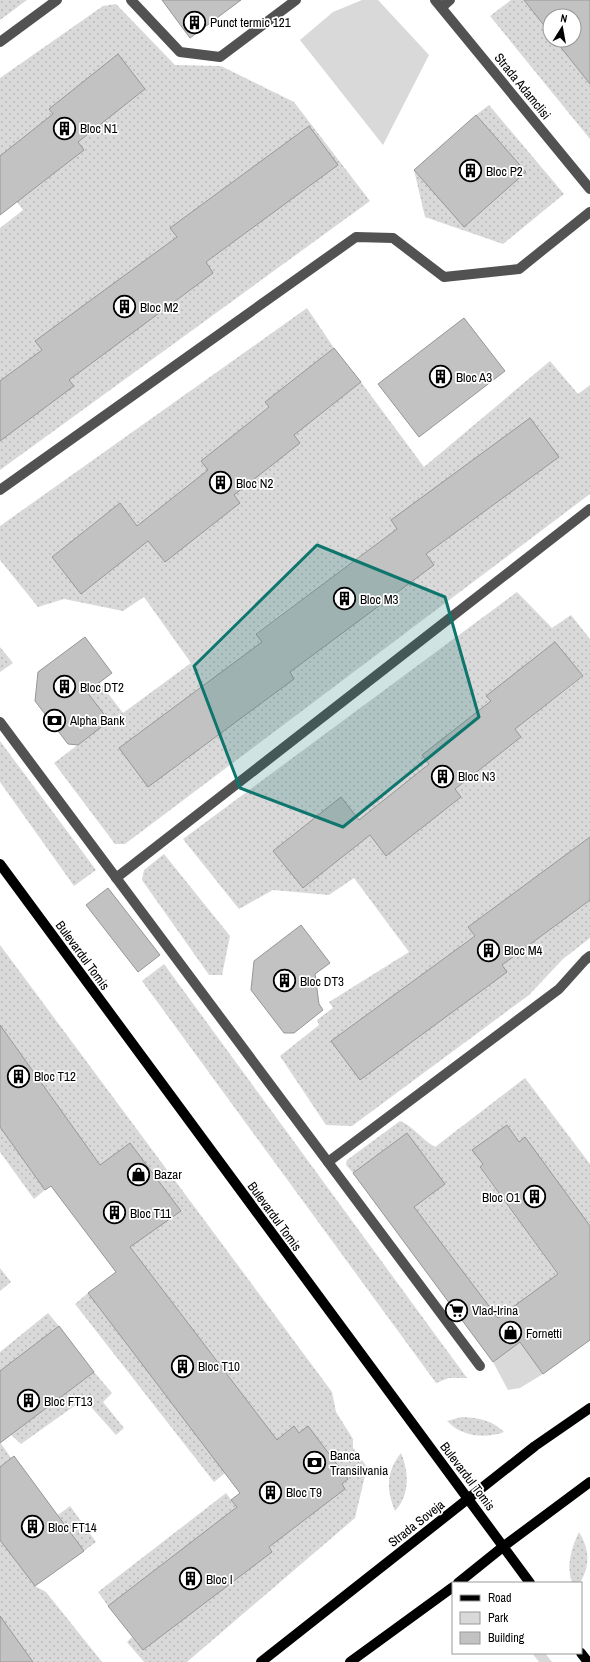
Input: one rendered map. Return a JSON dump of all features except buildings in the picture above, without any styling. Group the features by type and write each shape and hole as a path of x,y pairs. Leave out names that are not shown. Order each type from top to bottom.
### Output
{"main road":[{"name":"Bulevardul Tomis","path":"0,864 529,1582"},
{"name":"Strada Soveja","path":"261,1662 535,1446 590,1408"},
{"path":"459,1582 504,1546 590,1482"},
{"path":"350,1662 452,1588"},
{"path":"582,1654 588,1662"}],"street":[{"path":"0,42 58,0"},
{"path":"131,0 180,52 220,57 296,0"},
{"path":"438,4 450,0"},
{"name":"Strada Adamclisi","path":"438,4 590,188"},
{"path":"0,490 356,237 393,238 444,277 519,270 590,212"},
{"path":"116,878 590,509"},
{"path":"0,722 480,1366"},
{"path":"328,1162 559,989 590,956"}],"highlighted area":[{"path":"317,545 445,597 479,717 343,827 240,788 194,666"}],"green space":[{"path":"0,0 27,0 0,20"},
{"path":"362,0 378,0 429,55 383,145 300,40 333,12"},
{"path":"511,0 524,0 542,23 542,48 561,48 590,84 590,139 490,16"},
{"path":"116,4 175,65 221,66 294,102 370,201 0,470 0,441 73,386 69,380 213,273 206,262 338,165 309,126 170,228 177,237 35,341 42,350 0,381 0,228 23,210 17,202 83,150 78,142 145,89 117,55 49,109 53,114 0,156 0,78 103,6"},
{"path":"489,105 564,194 503,244 425,217 414,170 464,226 526,172 476,115"},
{"path":"307,308 334,348 265,402 269,407 201,461 208,470 137,526 120,503 52,557 81,594 148,541 234,495 294,435 361,382 424,467 550,361 578,394 590,385 590,494 125,844 115,844 54,763 92,734 105,716 87,692 100,683 123,713 191,663 144,597 123,611 64,599 38,607 0,560 0,526","holes":["559,457 426,554 434,565 290,672 294,679 148,786 119,748 262,642 256,633 397,529 391,520"]},
{"path":"517,592 552,628 571,615 590,639 590,837 468,927 475,936 331,1041 502,965 590,900 590,938 563,959 529,995 352,1126 326,1125 280,1056 319,1025 317,1020 333,1008 329,1002 409,952 354,878 329,895 273,890 239,909 183,839","holes":["555,642 583,677 515,729 521,737 455,789 461,797 386,856 370,835 303,887 273,851 341,797 359,820 429,764 491,701 487,696"]},
{"path":"0,647 13,663 0,672"},
{"path":"0,741 96,870 74,886 0,782"},
{"path":"164,854 230,936 222,975 209,975 142,880 144,870"},
{"path":"0,945 332,1392 336,1412 353,1439 353,1448 367,1467 355,1518 187,1662 144,1662 127,1642 132,1637 143,1650 272,1552 269,1547 345,1489 342,1484 348,1479 308,1427 299,1433 294,1427 277,1440 130,1247 139,1230 144,1237 181,1211 130,1143 100,1165 0,1025"},
{"path":"164,964 467,1378 449,1378 436,1383 142,981"},
{"path":"525,1078 590,1164 590,1226 525,1138 519,1142 507,1125 473,1150 483,1164 480,1168 564,1283 498,1318 414,1207 445,1184 407,1133 353,1173 346,1165 347,1160 400,1121 405,1123 435,1147"},
{"path":"0,1127 45,1190 34,1199 0,1152"},
{"path":"0,1268 11,1282 0,1291"},
{"path":"88,1293 225,1473 214,1482 75,1304"},
{"path":"560,1312 530,1355 543,1374 520,1388 508,1390 493,1362"},
{"path":"48,1313 59,1326 0,1371 0,1352"},
{"path":"94,1372 112,1393 103,1402 124,1428 116,1435 84,1399 21,1444 11,1435"},
{"path":"462,1417 485,1420 504,1432 482,1436 474,1435 460,1430 447,1421"},
{"path":"0,1442 11,1458 0,1467"},
{"path":"401,1453 406,1468 407,1483 406,1491 400,1505 395,1511 390,1495 389,1481 392,1467"},
{"path":"226,1493 237,1507 108,1606 98,1592"},
{"path":"70,1506 96,1542 84,1551 58,1515"},
{"path":"579,1532 587,1551 586,1570 580,1582 572,1582 570,1576 569,1563"},
{"path":"0,1539 35,1586 46,1592 102,1662 33,1662 0,1616"},
{"path":"533,1654 546,1654 552,1662 539,1662"}],"place":[{"name":"Punct termic 121","path":"195,22"},
{"name":"Bloc N1","path":"65,128"},
{"name":"Bloc P2","path":"470,171"},
{"name":"Bloc M2","path":"124,307"},
{"name":"Bloc A3","path":"441,377"},
{"name":"Bloc N2","path":"221,483"},
{"name":"Bloc M3","path":"345,599"},
{"name":"Bloc DT2","path":"65,687"},
{"name":"Alpha Bank","path":"54,720"},
{"name":"Bloc N3","path":"442,776"},
{"name":"Bloc M4","path":"488,950"},
{"name":"Bloc DT3","path":"284,981"},
{"name":"Bloc T12","path":"18,1076"},
{"name":"Bazar","path":"138,1174"},
{"name":"Bloc O1","path":"535,1197"},
{"name":"Bloc T11","path":"114,1213"},
{"name":"Vlad-Irina","path":"456,1310"},
{"name":"Fornetti","path":"510,1333"},
{"name":"Bloc T10","path":"182,1366"},
{"name":"Bloc FT13","path":"28,1401"},
{"name":"Banca Transilvania","path":"315,1462"},
{"name":"Bloc T9","path":"271,1492"},
{"name":"Bloc FT14","path":"33,1527"},
{"name":"Bloc I","path":"190,1579"}]}
